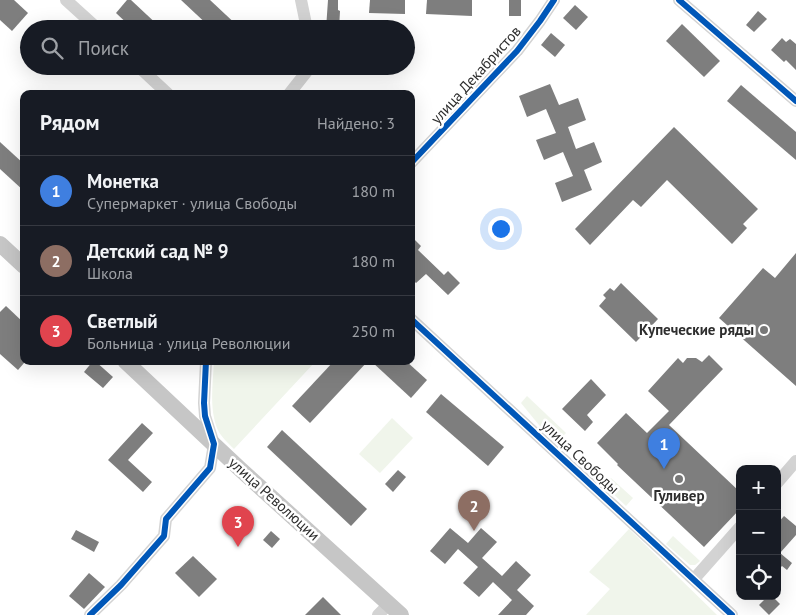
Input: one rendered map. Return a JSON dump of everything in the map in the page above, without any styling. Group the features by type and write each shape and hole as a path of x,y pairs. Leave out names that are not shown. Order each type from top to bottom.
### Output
{"main road":[{"path":"0,244 20,262"},
{"name":"улица Революции","path":"129,365 240,469 383,609 401,615"}],"street":[{"path":"66,0 88,20"},
{"path":"301,0 305,20"},
{"name":"улица Декабристов","path":"415,159 517,51 540,22 554,0"},
{"path":"679,0 796,101"},
{"path":"148,75 164,90"},
{"path":"291,90 304,75"},
{"name":"улица Свободы","path":"415,323 732,615"},
{"path":"90,615 121,585 164,536 166,519 210,468 214,444 205,416 206,365"},
{"path":"781,478 796,461"},
{"path":"694,579 736,532"}],"shaded area":[{"path":"214,365 312,365 234,449 217,428 213,412"},
{"path":"527,396 566,433 559,440 554,440 548,436 521,403"},
{"path":"392,418 413,438 380,473 359,454"},
{"path":"611,478 633,498 626,506 604,485"},
{"path":"629,529 717,615 586,615 610,589 589,572"},
{"path":"673,536 700,561 695,565 690,565 666,544"}],"building":[{"path":"0,0 14,0 28,13 12,31 0,20"},
{"path":"127,0 131,0 152,20 123,20 116,13"},
{"path":"181,0 210,0 231,20 202,20"},
{"path":"328,0 338,0 340,20 327,20"},
{"path":"370,0 405,0 405,14 369,13"},
{"path":"427,0 472,0 472,16 426,14"},
{"path":"509,0 521,0 521,16 509,16"},
{"path":"575,5 588,17 576,30 563,18"},
{"path":"758,11 767,19 754,32 746,25"},
{"path":"682,24 720,61 704,77 666,41"},
{"path":"551,33 565,45 555,57 541,45"},
{"path":"782,38 786,42 790,39 796,44 796,70 786,60 784,62 771,50"},
{"path":"550,84 559,105 578,98 586,120 568,127 576,149 594,142 602,162 584,170 592,190 562,202 555,183 573,176 563,152 544,160 536,140 556,133 546,109 527,117 519,96"},
{"path":"741,85 796,132 796,160 727,101"},
{"path":"674,127 758,209 743,224 747,228 732,244 667,180 641,207 633,200 590,245 575,229"},
{"path":"0,142 20,160 20,187 0,169"},
{"path":"415,240 421,246 418,250 444,275 448,271 460,283 448,295 426,274 416,283"},
{"name":"Купеческие ряды","path":"796,253 796,386 719,318 763,268 775,278"},
{"path":"621,283 658,319 636,342 599,306 606,298 603,295 610,288 614,291"},
{"path":"6,306 20,319 20,365 22,365 18,370 0,354 0,312"},
{"name":"Гуливер","path":"709,355 723,369 669,425 736,488 736,513 704,547 617,465 597,443 626,413 647,433 669,411 648,391 678,358 683,363 687,358 696,358 702,362"},
{"path":"90,365 100,365 113,377 103,388 84,372"},
{"path":"330,365 364,365 310,423 292,406"},
{"path":"375,365 410,365 427,380 411,398"},
{"path":"591,379 606,395 587,415 593,422 585,431 562,409"},
{"path":"441,394 504,447 488,466 426,412"},
{"path":"142,423 153,433 128,460 152,482 143,492 108,460"},
{"path":"282,430 367,509 351,526 267,447"},
{"path":"398,470 406,477 393,492 385,484"},
{"path":"784,516 796,526 796,535 781,552 781,519"},
{"path":"450,528 468,543 481,528 497,542 482,558 502,576 516,561 531,575 517,590 534,606 526,615 498,615 512,600 493,582 479,597 463,583 478,567 458,549 445,564 430,551"},
{"path":"76,530 99,542 94,552 71,539"},
{"path":"271,531 280,539 272,548 263,540"},
{"path":"781,554 792,563 787,570 782,566"},
{"path":"193,556 217,579 199,597 175,573"},
{"path":"89,573 105,587 84,609 69,596"},
{"path":"323,597 341,615 305,615"},
{"path":"764,600 776,600 780,604 769,615 759,605"}],"cycle path":[{"path":"415,159 517,51 554,0"},
{"path":"679,0 796,101"},
{"path":"415,323 732,615"},
{"path":"90,615 121,585 164,536 166,519 210,468 214,444 205,416 206,365"}],"place":[{"name":"Купеческие ряды","path":"764,330"},
{"name":"Монетка","path":"664,469"},
{"name":"Гуливер","path":"679,479"},
{"name":"Детский сад № 9","path":"474,531"},
{"name":"Светлый","path":"238,547"}]}
